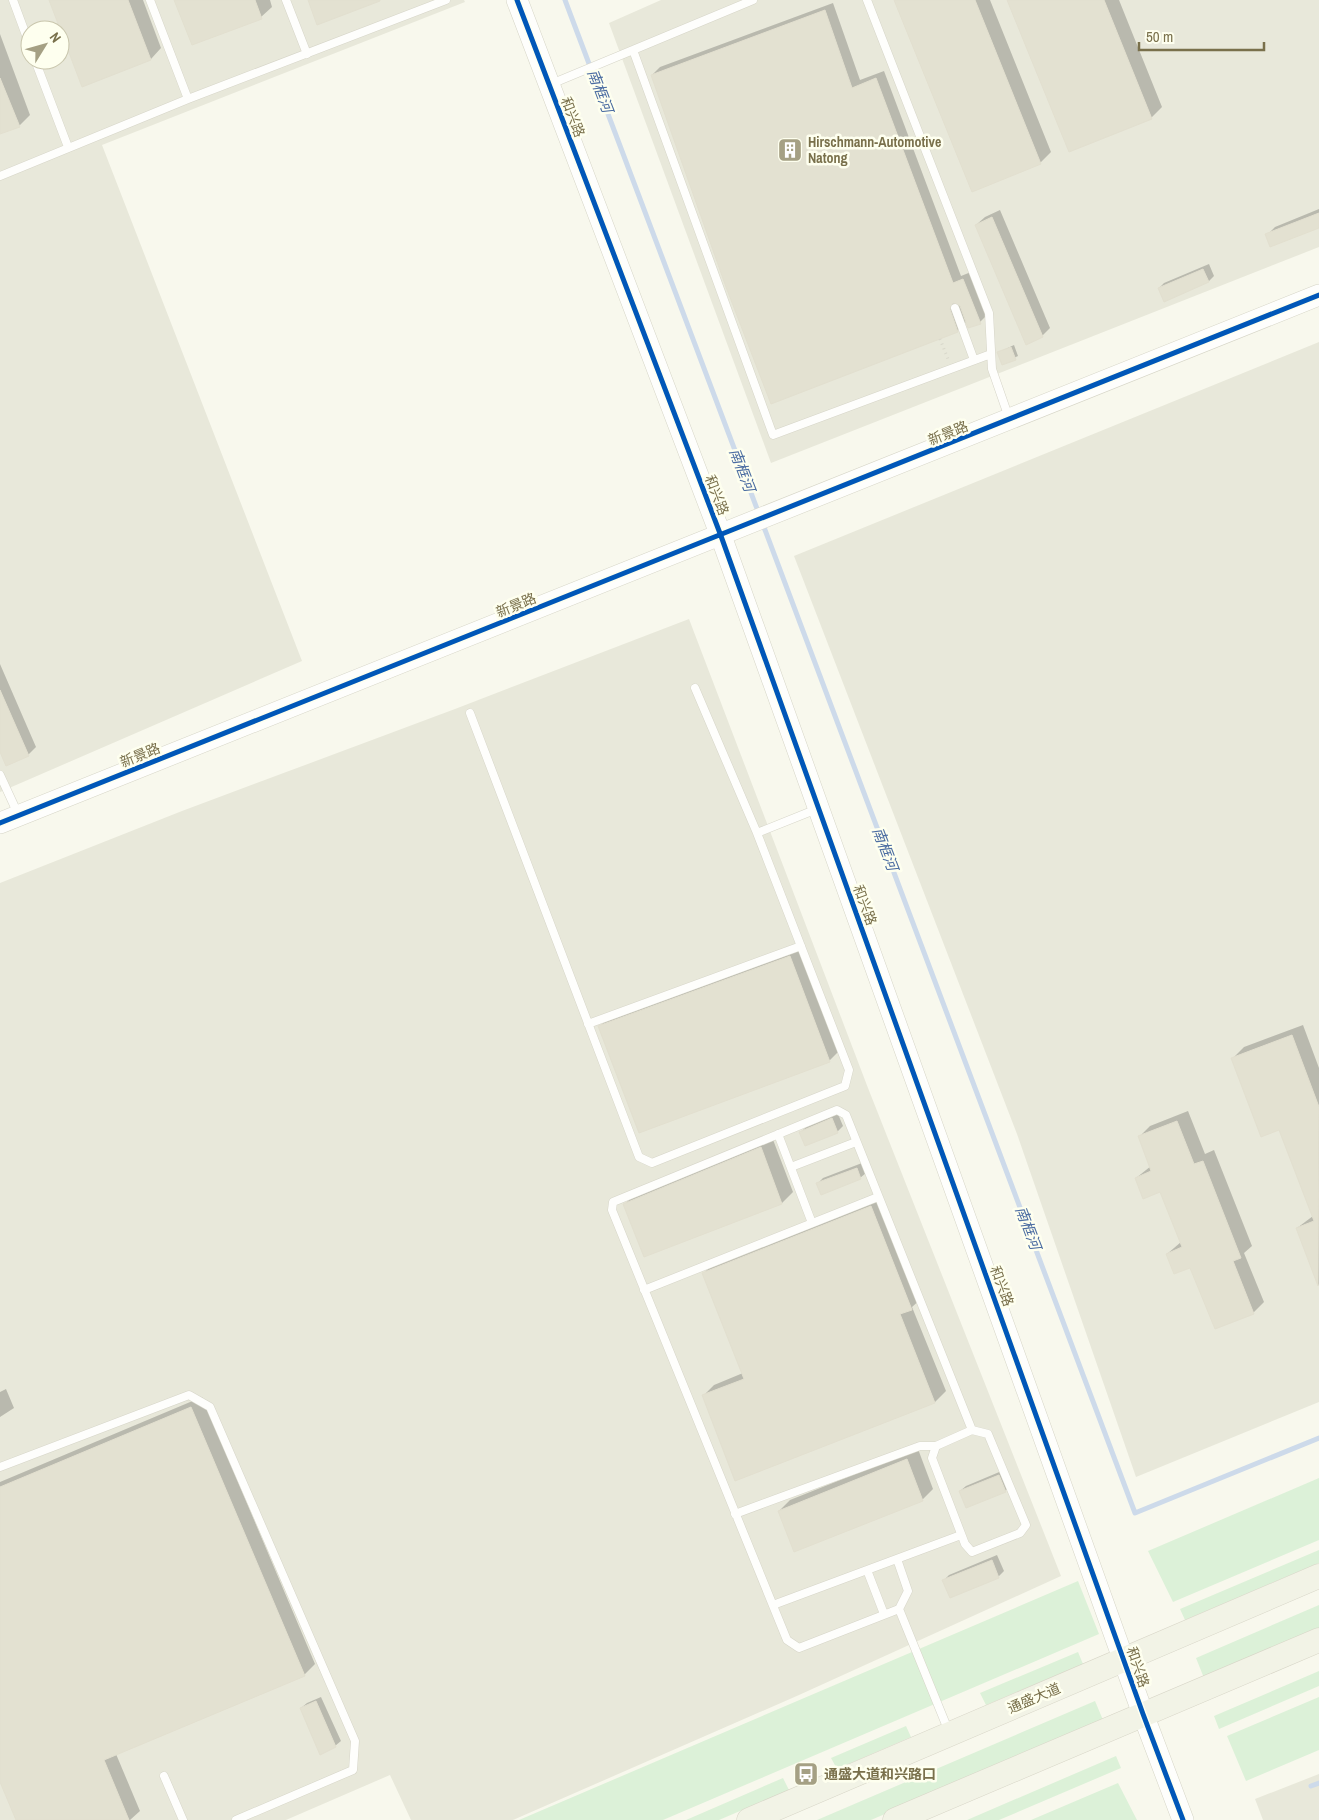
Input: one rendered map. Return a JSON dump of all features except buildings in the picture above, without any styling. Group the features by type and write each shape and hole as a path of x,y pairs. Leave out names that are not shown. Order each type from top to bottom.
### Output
{"main road":[{"name":"通盛大道","path":"749,1820 1319,1576"},
{"path":"895,1820 1319,1640"}],"street":[{"name":"和兴路","path":"517,0 721,536 1143,1714 1183,1820"},
{"name":"新景路","path":"10,819 721,536 1319,295"}],"lane":[{"path":"13,0 20,20"},
{"path":"150,0 188,98"},
{"path":"286,0 307,54"},
{"path":"0,176 188,98 307,54 435,2 446,0"},
{"path":"549,84 753,0"},
{"path":"867,0 989,313 992,369 1010,420"},
{"path":"633,50 773,434 991,354"},
{"path":"39,70 68,147"},
{"path":"955,308 974,360"},
{"path":"470,713 639,1157 652,1163 846,1086 849,1070 756,833 694,688"},
{"path":"0,775 10,819"},
{"path":"756,833 818,808"},
{"path":"588,1024 801,946"},
{"path":"897,1559 908,1591 899,1609 799,1648 787,1640 612,1210 613,1202 837,1110 846,1115 972,1430"},
{"path":"778,1134 812,1223"},
{"path":"790,1167 856,1142"},
{"path":"644,1290 878,1197"},
{"path":"0,1467 188,1395 210,1407 355,1741 353,1770 236,1820"},
{"path":"736,1514 920,1446 936,1446 972,1430 988,1434 1026,1525 1020,1533 972,1552 965,1544 961,1535 932,1458 936,1446"},
{"path":"773,1605 961,1535"},
{"path":"867,1570 884,1614"},
{"path":"899,1609 949,1733"},
{"path":"164,1776 183,1820"}],"path":[{"path":"940,338 951,369"}],"shaded area":[{"path":"0,0 464,0 465,2 102,145 302,661 0,792"},
{"path":"661,0 1319,0 1319,247 771,463 609,23"},
{"path":"1319,342 1319,1402 1136,1477 1017,1134 794,556"},
{"path":"689,619 868,1088 1061,1576 799,1695 513,1820 411,1820 390,1775 286,1820 0,1820 0,883 182,811"},
{"path":"1319,1774 1319,1820 1263,1820 1255,1799"}],"green space":[{"path":"1319,1478 1319,1540 1173,1602 1148,1551"},
{"path":"1319,1550 1319,1563 1185,1620 1180,1609"},
{"path":"1078,1581 1099,1634 663,1820 519,1820"},
{"path":"1319,1605 1319,1629 1204,1678 1196,1658"},
{"path":"1078,1652 1083,1664 986,1705 980,1693"},
{"path":"1319,1671 1319,1686 1219,1729 1214,1716"},
{"path":"1319,1697 1319,1750 1246,1781 1227,1736"},
{"path":"1095,1701 1103,1720 871,1820 817,1820"},
{"path":"906,1726 911,1737 837,1769 831,1758"},
{"path":"1116,1756 1121,1768 999,1820 967,1820"},
{"path":"783,1778 789,1790 719,1820 686,1820"},
{"path":"1118,1783 1137,1820 1031,1820"}],"waterway":[{"name":"南框河","path":"565,0 759,514"},
{"name":"南框河","path":"762,522 1135,1513 1319,1438"},
{"name":"南框河","path":"1311,1786 1319,1783"}],"cycle path":[{"path":"517,0 721,536 1143,1714 1183,1820"},
{"path":"0,823 1319,295"}],"place":[{"name":"Hirschmann-Automotive Natong","path":"790,150"},
{"name":"通盛大道和兴路口","path":"806,1774"}]}
